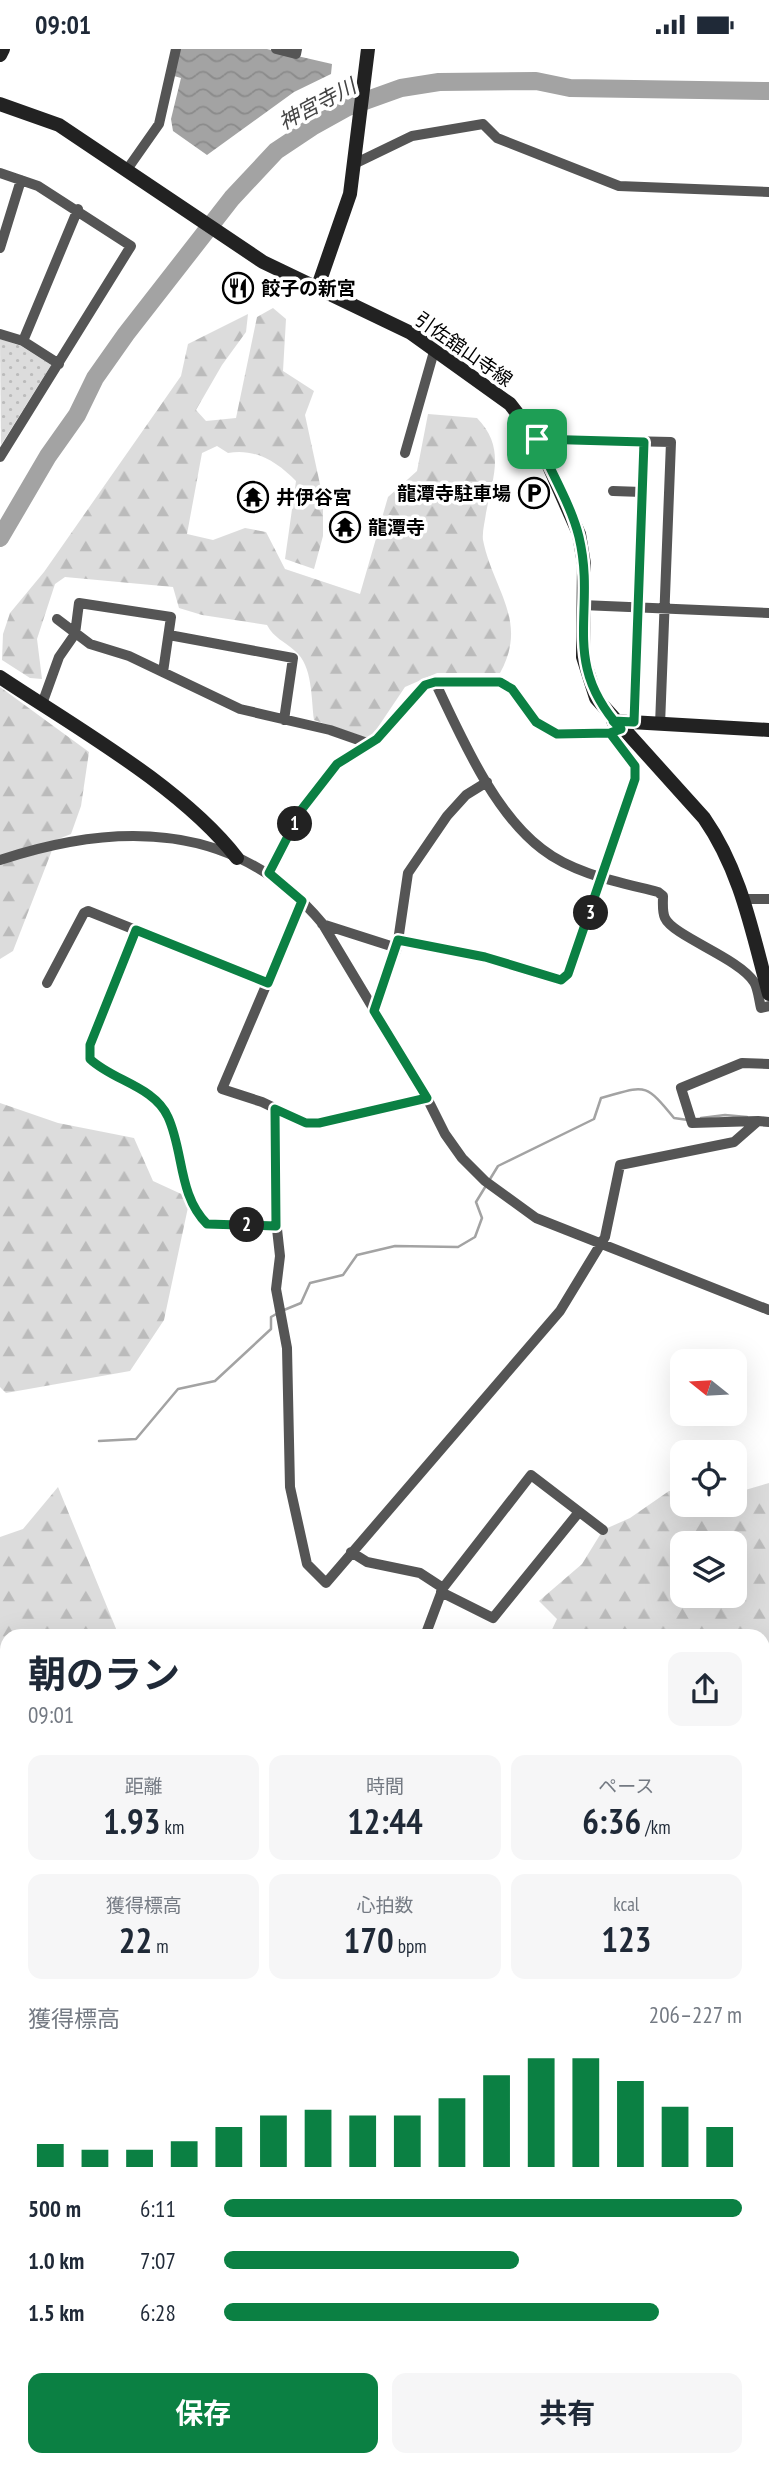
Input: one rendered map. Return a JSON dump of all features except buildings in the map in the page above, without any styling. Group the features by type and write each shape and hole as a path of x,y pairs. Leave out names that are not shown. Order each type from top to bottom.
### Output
{"main road":[{"path":"0,55 3,49"},
{"path":"317,289 347,206 368,49"},
{"name":"引佐舘山寺線","path":"0,104 59,125 284,274 411,333 510,404 537,439 579,534 584,564 583,657 596,698 704,818 726,853 744,898 766,973 769,994"},
{"path":"3,679 198,816 237,858"},
{"path":"619,726 769,730"}],"street":[{"path":"126,171 159,124 176,49"},
{"path":"276,49 296,54 297,49"},
{"path":"355,159 412,136 483,124 497,138 619,186 769,192"},
{"path":"0,173 21,180 78,209 131,246 0,457"},
{"path":"0,248 21,180"},
{"path":"23,341 78,209"},
{"path":"0,334 23,341 59,364"},
{"path":"405,453 435,348"},
{"path":"537,439 671,442 660,725"},
{"path":"322,923 398,944 485,957 561,980 568,974 635,779 635,766 619,726 637,608 644,442"},
{"path":"613,491 642,492"},
{"path":"42,704 60,657 75,634 79,603 172,617 163,672"},
{"path":"582,605 769,613"},
{"path":"57,619 75,634 240,709 370,744"},
{"path":"169,635 293,658 284,720"},
{"path":"269,873 302,809 337,764 370,744 396,721 425,685 435,682 500,682 512,689 536,722 557,734 619,726"},
{"path":"435,682 486,782 526,834 542,849 603,878 658,892 663,896 664,917 670,924 709,947 747,975 754,982 761,1008 769,1006"},
{"path":"374,1011 398,944 408,873 447,816 466,795 486,782"},
{"path":"0,860 79,838 137,835 193,841 269,873 302,901 322,923 462,1159 485,1181 536,1218 769,1310"},
{"path":"744,898 769,899"},
{"path":"302,901 222,1089 306,1123 319,1123 427,1098"},
{"path":"47,983 83,913 88,911 268,983"},
{"path":"136,930 90,1045 90,1059 104,1072 153,1096 161,1106 168,1117 190,1198 197,1213 207,1224 276,1226"},
{"path":"764,1122 692,1123 681,1088 742,1063 769,1064"},
{"path":"275,1109 276,1226 280,1257 276,1289 287,1348 290,1487 307,1564 326,1583 560,1311 608,1230 620,1165 734,1142 764,1122"},
{"path":"428,1629 442,1590 531,1475 603,1530"},
{"path":"351,1552 367,1562 420,1573 442,1590 493,1618 579,1512"}],"green space":[{"path":"273,308 286,319 283,371 314,391 305,415 323,498 323,536 314,569 285,559 296,481 274,462 257,455 228,453 217,446 202,453 187,534 213,540 245,528 266,532 285,569 360,594 388,497 417,471 428,414 477,418 492,440 495,463 483,540 510,621 508,654 500,673 437,673 405,687 370,739 314,720 305,665 301,657 267,625 202,615 179,608 173,587 65,577 55,584 37,639 42,679 30,678 2,660 3,634 10,613 44,572 181,376 188,344 248,314 246,332 222,365 196,410 206,421 236,418 257,317"},
{"path":"0,339 21,346 51,365 1,445"},
{"path":"0,687 89,752 81,806 71,834 56,840 13,951 0,959"},
{"path":"0,1103 58,1123 134,1138 153,1181 190,1198 164,1320 130,1371 6,1393 0,1387"},
{"path":"769,1483 769,1629 552,1629 557,1619 539,1601 582,1564 603,1530 630,1518 669,1491 670,1517 747,1517 747,1489"},
{"path":"58,1487 116,1629 0,1629 0,1537 23,1529"}],"water":[{"path":"180,49 267,49 332,64 331,74 294,92 207,155 173,131 171,119 181,78 174,76"}],"waterway":[{"name":"神宮寺川","path":"0,538 48,456 77,415 95,378 126,334 232,198 276,151 312,127 348,107 401,88 439,82 536,81 570,88 769,91"},
{"path":"284,1310 301,1303 310,1283 343,1275 357,1255 395,1246 458,1247 475,1237 482,1218 476,1202 498,1166 594,1119 601,1098 636,1089 643,1090 656,1098 674,1118 688,1120"},
{"path":"701,1118 725,1115 747,1117"},
{"path":"99,1441 136,1439 178,1389 215,1381 271,1329 271,1317 278,1313"}],"place":[{"name":"餃子の新宮","path":"238,288"},
{"name":"龍潭寺駐車場","path":"534,493"},
{"name":"井伊谷宮","path":"253,497"},
{"name":"龍潭寺","path":"345,527"}],"route":[{"path":"537,439 579,534 584,564 583,657 596,698 613,721 621,729 610,733 557,734 536,722 512,689 500,682 435,682 425,685 396,721 377,739 337,764 302,809 269,873 302,901 268,983 136,930 90,1045 90,1059 104,1072 153,1096 168,1117 190,1198 197,1213 207,1224 276,1226 275,1109 306,1123 319,1123 427,1098 374,1011 398,940 485,957 561,980 568,974 624,818 635,779 635,766 614,742 610,733 621,729 613,721 634,722 644,442 537,439"}]}
